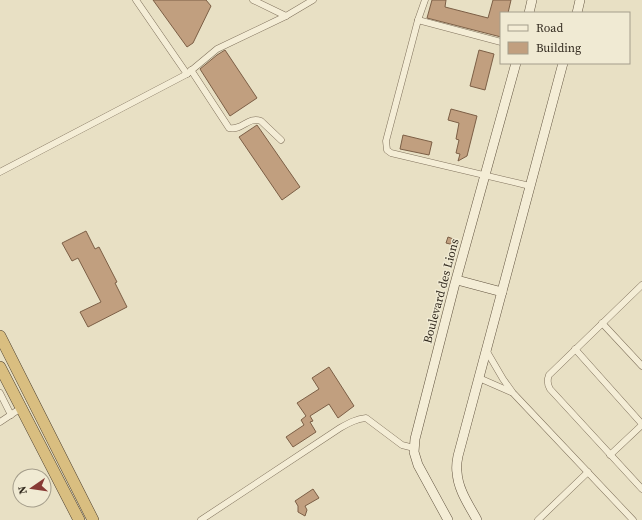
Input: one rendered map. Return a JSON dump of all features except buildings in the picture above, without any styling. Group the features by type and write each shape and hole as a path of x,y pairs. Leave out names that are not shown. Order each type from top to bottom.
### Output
{"highway":[{"path":"0,336 94,520"},
{"path":"0,367 79,520"}],"main road":[{"path":"529,12 532,0"},
{"path":"577,12 580,0"},
{"name":"Boulevard des Lions","path":"448,520 418,465 414,448 414,439 516,64"},
{"path":"477,520 462,492 457,472 458,456 564,64"},
{"path":"456,280 502,292"}],"street":[{"path":"136,0 230,128 236,128 252,120 257,120 261,121 281,140"},
{"path":"253,0 286,16"},
{"path":"0,172 189,72 217,49 286,16 312,0"},
{"path":"425,0 418,20 386,141 387,150 391,153 530,186"},
{"path":"418,20 500,42"},
{"path":"642,285 549,374 547,380 550,389 642,489"},
{"path":"602,323 642,366"},
{"path":"575,349 642,424 610,455"},
{"path":"486,350 513,393 633,520"},
{"path":"479,378 513,393"},
{"path":"0,393 11,415"},
{"path":"0,422 21,408"},
{"path":"201,520 340,428 358,419 366,418 402,445 414,448"},
{"path":"538,520 588,472"}]}
